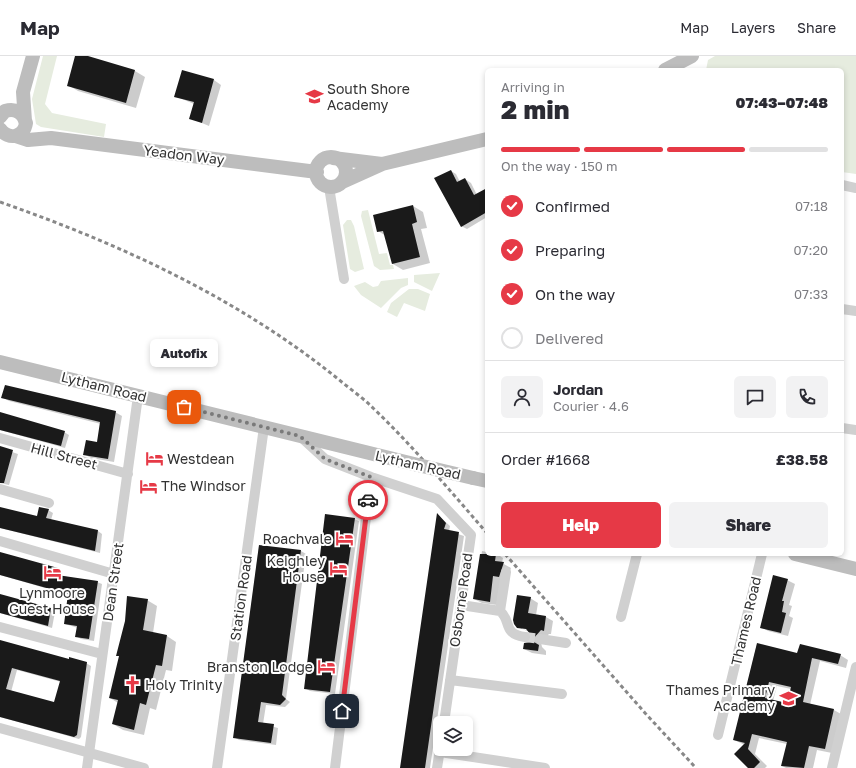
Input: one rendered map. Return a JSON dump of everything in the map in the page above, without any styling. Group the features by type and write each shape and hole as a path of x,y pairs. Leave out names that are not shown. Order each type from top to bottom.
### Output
{"street":[{"path":"16,136 23,131 25,122 23,92 33,56"},
{"path":"669,68 692,56"},
{"path":"3,112 23,92"},
{"name":"Yeadon Way","path":"3,112 18,111 25,122 51,138"},
{"name":"Yeadon Way","path":"0,129 8,136 16,136 28,140 51,138 317,172"},
{"path":"382,164 332,157 320,163 317,172 322,183 336,184 382,164 485,139"},
{"path":"332,157 344,164 346,173 336,184 344,279"},
{"path":"844,185 856,188"},
{"path":"844,309 856,311"},
{"name":"Lytham Road","path":"0,362 485,481"},
{"name":"Dean Street","path":"87,768 138,396"},
{"name":"Station Road","path":"216,768 264,427"},
{"path":"844,428 856,430"},
{"path":"300,436 325,459 371,477 335,768"},
{"name":"Hill Street","path":"0,438 128,474"},
{"name":"Osborne Road","path":"371,477 437,499 471,535 445,716"},
{"path":"0,489 48,503"},
{"path":"0,541 114,574"},
{"path":"621,616 636,556"},
{"name":"Thames Road","path":"718,735 762,556"},
{"path":"803,556 856,570"},
{"path":"500,611 506,572"},
{"path":"461,604 500,611 503,613 509,630 525,638"},
{"path":"0,626 102,654"},
{"path":"540,640 566,643"},
{"path":"832,768 852,705 856,668"},
{"path":"450,680 562,694"},
{"path":"0,728 144,768"},
{"path":"438,768 439,756"},
{"path":"473,756 545,768"}],"shaded area":[{"path":"43,56 57,56 45,104 52,113 106,124 104,137 41,127 36,124 32,99"},
{"path":"715,56 856,56 856,174 844,172 844,68 706,68 708,60"},
{"path":"368,210 379,254 387,253 390,265 393,265 394,269 380,270 374,266 361,216 362,211"},
{"path":"347,220 351,220 354,226 364,269 355,272 350,269 343,225"},
{"path":"440,273 432,291 414,282 414,275"},
{"path":"408,278 408,285 401,288 381,308 361,295 354,286 365,282 373,287 378,286 381,281"},
{"path":"409,289 418,289 430,294 425,311 404,303 397,317 387,312 391,303"}],"building":[{"path":"75,56 88,56 135,70 126,103 67,86"},
{"path":"182,70 214,79 202,123 189,119 194,102 174,97"},
{"path":"451,170 457,182 465,178 474,195 485,189 485,213 461,227 434,178"},
{"path":"413,205 417,222 412,224 420,257 392,264 383,231 377,232 373,215"},
{"path":"5,385 116,411 108,459 83,455 86,440 97,442 100,422 1,398"},
{"path":"0,412 65,431 61,446 0,430"},
{"path":"0,446 13,450 4,483 0,483"},
{"path":"0,507 37,516 39,507 49,509 46,518 98,530 95,551 0,528"},
{"path":"437,513 446,523 444,529 459,532 425,768 400,768"},
{"path":"325,514 355,518 330,692 304,689"},
{"path":"259,545 301,550 282,695 286,699 280,705 261,702 258,722 274,724 271,743 233,738"},
{"path":"0,552 58,568 57,575 98,581 89,639 75,637 77,626 64,624 68,594 0,575"},
{"path":"480,554 485,554 485,556 496,556 495,561 504,562 499,577 493,576 490,602 473,599"},
{"path":"773,575 788,579 782,601 784,601 782,612 786,613 781,633 760,628"},
{"path":"0,594 51,608 48,626 0,613"},
{"path":"517,595 531,597 528,613 546,616 544,631 541,630 534,638 534,642 539,645 538,651 523,649 524,643 530,642 531,635 526,629 517,628 514,624 513,620"},
{"path":"127,596 148,599 143,630 167,635 162,666 156,665 146,705 140,703 134,730 112,724 118,700 109,698 119,656 116,656 125,621"},
{"path":"0,640 69,659 69,657 87,662 77,735 74,737 0,717","holes":["12,668 60,681 54,702 6,689"]},
{"path":"757,643 797,653 800,644 841,654 838,664 812,658 803,702 834,709 825,749 809,746 804,768 781,766 787,742 752,734 748,749 760,762 754,768 748,768 734,754 745,743 733,740","holes":["769,682 791,687 787,703 765,698"]}],"tunnel":[{"path":"525,637 540,639"}],"railway":[{"path":"0,202 136,256 223,301 304,353 370,405 417,454 485,531"},
{"path":"507,556 645,713 696,768"}],"way so far":[{"path":"184,407 300,436 325,459 371,477 368,500"}],"place":[{"name":"South Shore Academy","path":"314,97"},
{"name":"Autofix","path":"184,407"},
{"name":"Westdean","path":"154,459"},
{"name":"The Windsor","path":"148,486"},
{"name":"Roachvale","path":"345,539"},
{"name":"Keighley House","path":"338,569"},
{"name":"Lynmoore Guest House","path":"52,573"},
{"name":"Branston Lodge","path":"326,667"},
{"name":"Holy Trinity","path":"132,685"},
{"name":"Thames Primary Academy","path":"788,698"}],"route":[{"path":"342,711 368,500"}]}
